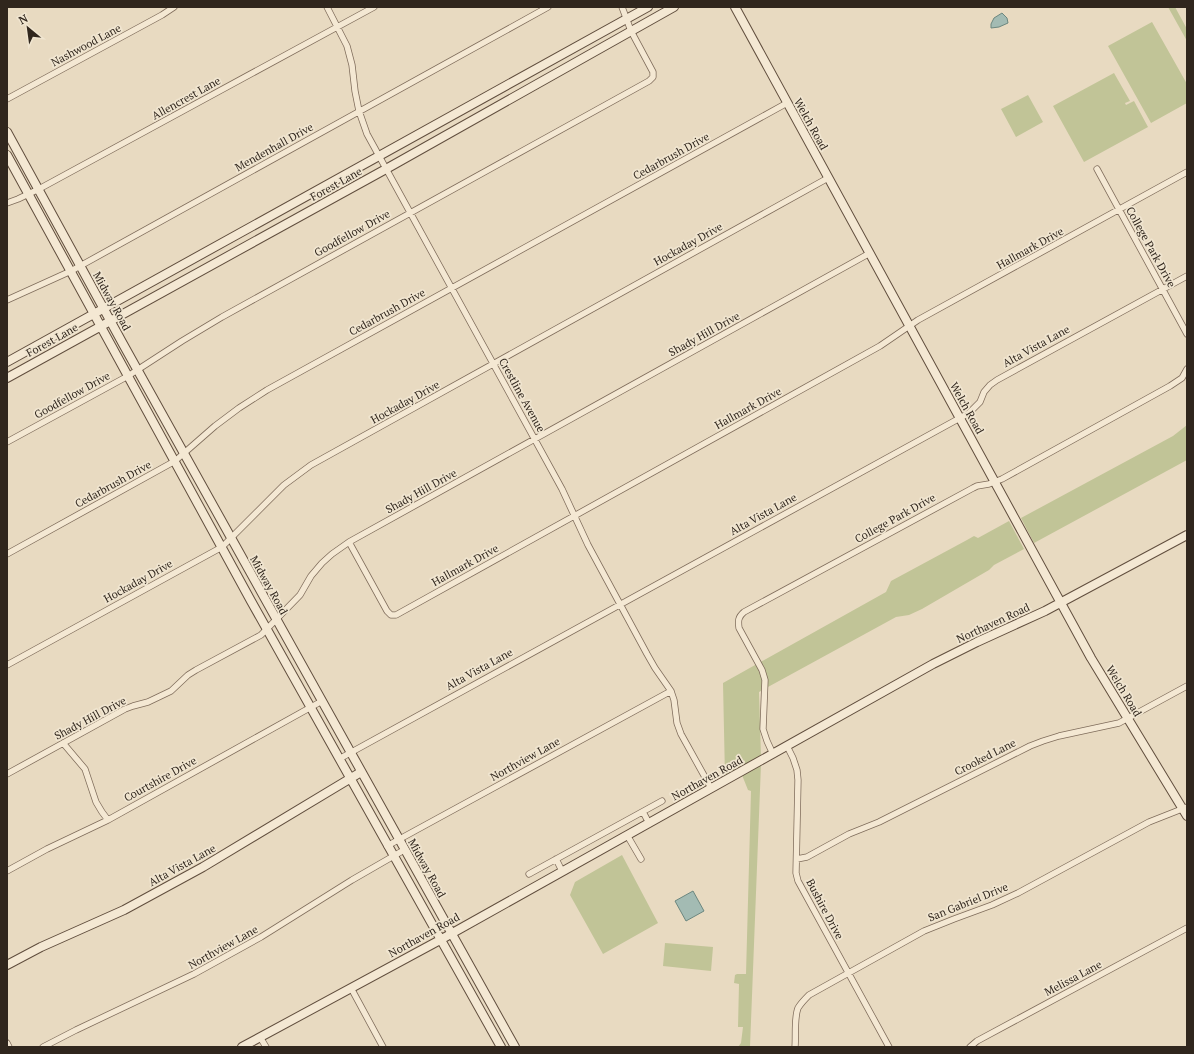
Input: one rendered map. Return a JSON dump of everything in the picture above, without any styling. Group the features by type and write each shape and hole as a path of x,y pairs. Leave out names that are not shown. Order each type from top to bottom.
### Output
{"main road":[{"name":"Forest Lane","path":"7,362 648,7"},
{"name":"Forest Lane","path":"7,378 386,169 674,7"},
{"name":"Welch Road","path":"735,7 1030,547 1062,602 1100,674 1186,811"},
{"name":"Midway Road","path":"7,132 137,370 398,840 515,1047"},
{"name":"Midway Road","path":"7,155 310,708 500,1047"},
{"name":"Northaven Road","path":"242,1047 451,934 933,664 1045,611 1187,535"},
{"name":"Alta Vista Lane","path":"7,965 124,910 203,867 361,772"}],"street":[{"name":"Nashwood Lane","path":"7,99 162,15 174,7"},
{"name":"Crestline Avenue","path":"327,7 347,46 352,65 359,112 367,134 562,489 588,545 620,604 655,668 671,691 674,700 676,723 711,788"},
{"name":"Allencrest Lane","path":"7,203 38,189 374,7"},
{"name":"Mendenhall Drive","path":"7,300 71,271 548,7"},
{"path":"622,7 626,19"},
{"name":"Goodfellow Drive","path":"7,442 128,376 182,340 222,317 649,81 653,77 653,72 626,19"},
{"name":"Cedarbrush Drive","path":"7,554 175,461 239,408 267,390 787,103"},
{"name":"College Park Drive","path":"1097,169 1187,334"},
{"name":"Hallmark Drive","path":"349,542 387,611 391,615 396,615 880,346 910,326 1187,172"},
{"name":"Hockaday Drive","path":"7,665 222,547 230,537 284,485 312,465 828,178"},
{"name":"Shady Hill Drive","path":"7,774 125,709 148,702 170,691 196,670 261,635 300,595 311,576 322,563 349,542 870,253"},
{"name":"Alta Vista Lane","path":"339,759 969,413 980,402 984,392 997,380 1187,276"},
{"name":"College Park Drive","path":"773,754 767,741 764,729 765,680 762,670 739,628 738,623 740,616 744,612 973,488 1002,479 1170,386 1182,378 1187,369"},
{"name":"Crooked Lane","path":"797,858 807,857 849,834 879,822 1030,746 1059,736 1119,723 1187,686"},
{"name":"Northview Lane","path":"388,846 671,691"},
{"name":"Courtshire Drive","path":"7,871 47,849 108,820 322,702"},
{"path":"63,743 85,769 96,802 108,820"},
{"name":"Bushire Drive","path":"786,746 793,758 797,770 798,794 796,873 798,881 888,1047"},
{"path":"529,874 662,801"},
{"name":"San Gabriel Drive","path":"795,1047 796,1016 798,1009 809,995 924,931 992,905 1149,822 1186,811"},
{"path":"643,812 649,823"},
{"path":"627,835 641,859"},
{"name":"Northview Lane","path":"43,1047 194,974 261,937 404,850"},
{"path":"556,859 562,871"},
{"name":"Melissa Lane","path":"970,1047 977,1041 1187,928"},
{"path":"351,988 383,1047"},
{"path":"260,1037 266,1047"},
{"path":"7,1043 9,1047"}],"green space":[{"path":"1168,7 1175,7 1187,29 1187,41"},
{"path":"1152,22 1187,84 1187,103 1151,123 1108,46"},
{"path":"1114,73 1130,101 1125,103 1126,105 1134,101 1148,127 1084,162 1053,106"},
{"path":"1028,95 1043,122 1016,137 1001,109"},
{"path":"1187,425 1187,460 1034,543 1021,518 1173,436"},
{"path":"1009,521 1024,549 994,565 989,570 922,609 909,615 896,617 759,692 761,757 725,777 723,683 886,592 891,581 974,536 978,538"},
{"path":"761,764 750,1047 738,1047 741,1043 743,1027 738,1027 739,984 734,983 735,975 746,974 751,791 748,790 742,775"},
{"path":"622,855 658,923 603,954 570,895 575,882"},
{"path":"665,943 713,947 711,971 663,966"}],"water":[{"path":"1002,13 1007,18 1008,23 999,27 991,28 994,18"},
{"path":"693,891 704,911 686,921 675,901"}]}
